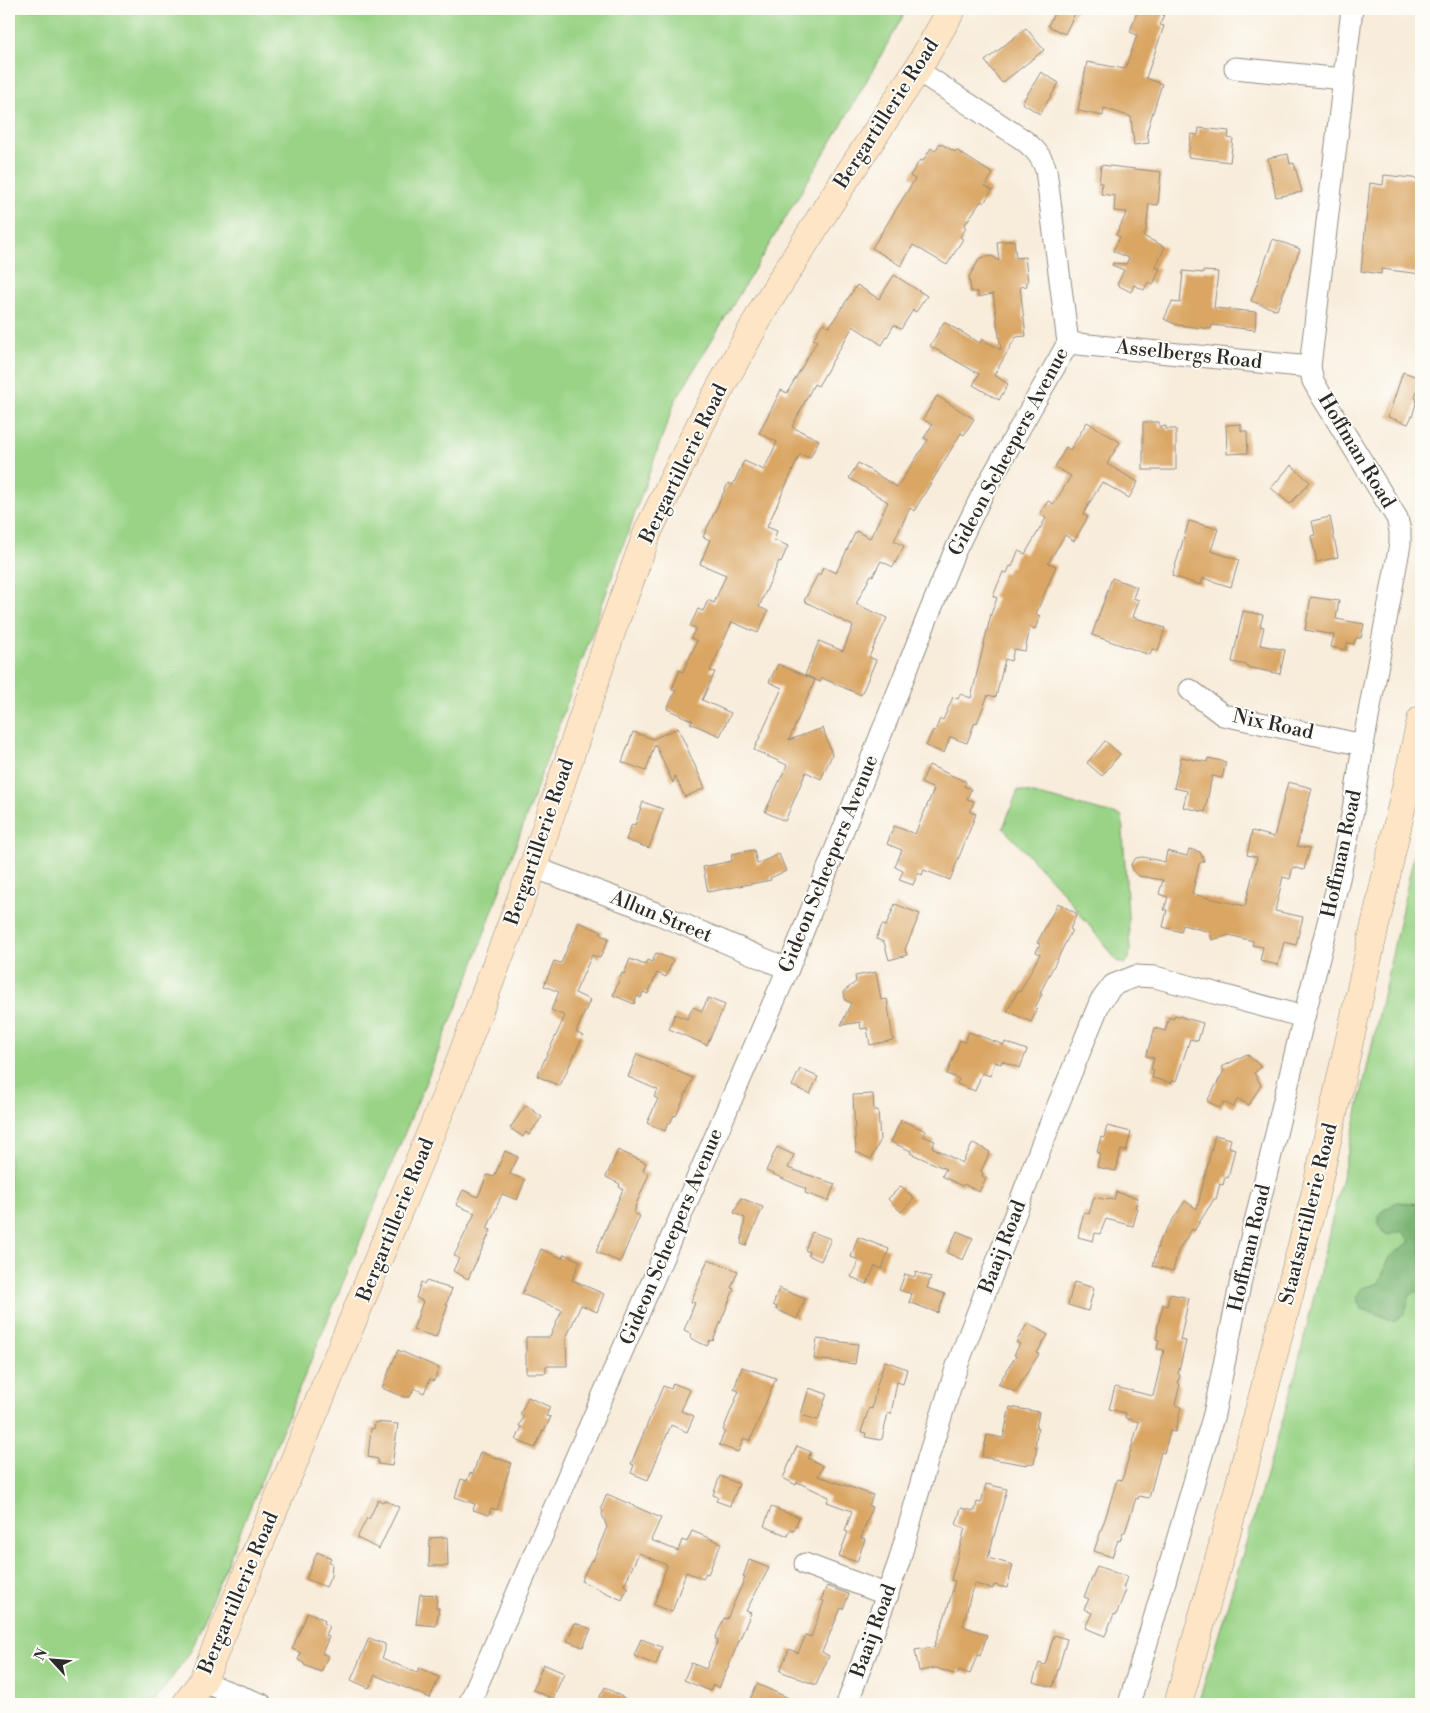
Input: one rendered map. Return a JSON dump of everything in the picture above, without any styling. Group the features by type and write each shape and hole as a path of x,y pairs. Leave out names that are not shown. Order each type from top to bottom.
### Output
{"street":[{"name":"Bergartillerie Road","path":"186,1704 202,1682 452,1082 533,867 614,624 649,529 702,421 764,308 825,209 917,70 952,9"},
{"name":"Hoffman Road","path":"1129,1704 1214,1414 1241,1280 1342,862 1400,544 1397,518 1320,394 1313,381 1310,367 1352,9"},
{"path":"1235,68 1343,79"},
{"name":"Gideon Scheepers Avenue","path":"469,1704 788,969 954,553 984,491 1068,343 1046,170 1042,159 1035,149 1022,139 917,70"},
{"name":"Asselbergs Road","path":"1068,343 1310,367"},
{"name":"Nix Road","path":"1190,690 1224,715 1363,745"},
{"name":"Staatsartillerie Road","path":"1178,1704 1237,1495 1314,1199 1421,720"},
{"name":"Allun Street","path":"533,867 660,915 788,969"},
{"name":"Baaij Road","path":"847,1704 899,1562 928,1458 957,1366 1042,1144 1100,1002 1113,985 1136,976 1155,977 1304,1017"},
{"path":"804,1564 888,1595"},
{"path":"202,1682 261,1704"}],"green space":[{"path":"9,9 907,9 845,119 675,401 467,982 191,1651 153,1704 9,1704"},
{"path":"1018,790 1122,816 1130,948 1129,959 1124,964 1117,961 1062,891 1003,828"},
{"path":"1421,823 1421,1704 1198,1704 1293,1385 1356,1118"},
{"path":"1397,1202 1421,1204 1421,1289 1410,1295 1404,1314 1393,1321 1361,1309 1356,1297 1363,1288 1379,1283 1390,1256 1410,1242 1403,1231 1387,1235 1379,1225 1379,1214"}],"building":[{"path":"1056,9 1077,9 1065,34 1048,26"},
{"path":"1138,9 1166,9 1160,25 1164,26 1146,78 1162,84 1147,131 1149,143 1134,145 1131,117 1104,108 1103,116 1078,111 1087,62 1125,69 1137,35 1130,32"},
{"path":"1026,28 1044,50 1002,83 985,61"},
{"path":"1041,72 1059,83 1040,114 1022,103"},
{"path":"1199,128 1229,131 1228,138 1233,139 1230,162 1188,157 1191,134 1198,135"},
{"path":"940,143 955,152 956,150 993,174 985,186 992,190 984,203 981,201 964,226 966,228 960,237 963,239 947,265 913,245 901,266 872,248 915,179 910,176 920,160 923,161 931,148 935,151"},
{"path":"1288,154 1290,164 1294,163 1302,192 1276,197 1268,158"},
{"path":"1101,165 1161,172 1158,205 1149,204 1146,231 1143,236 1165,247 1155,268 1160,268 1153,285 1148,282 1144,290 1134,285 1131,292 1117,285 1124,270 1112,265 1113,263 1126,264 1129,258 1113,251 1120,237 1116,235 1127,212 1114,211 1115,196 1101,194 1102,183 1099,183"},
{"path":"1384,175 1421,179 1421,274 1381,269 1381,274 1361,271 1370,183 1383,185"},
{"path":"1273,239 1300,249 1277,310 1251,301"},
{"path":"1014,240 1016,258 1025,257 1028,282 1026,282 1027,286 1020,287 1026,336 1016,337 994,375 1008,384 999,400 973,385 979,374 930,346 944,322 980,343 982,339 1001,350 993,294 978,297 978,292 971,292 969,277 980,258 992,256 999,261 997,242"},
{"path":"1183,271 1218,272 1214,308 1256,312 1255,330 1212,325 1211,329 1177,325 1164,319 1172,302 1180,303"},
{"path":"894,275 927,296 916,312 913,310 901,329 894,325 882,345 853,326 818,386 814,384 792,427 819,440 810,458 800,454 767,527 777,531 774,540 788,546 781,562 779,561 759,607 768,611 758,633 732,622 710,671 715,672 702,700 731,713 720,736 690,723 693,721 667,709 676,690 672,689 680,670 683,672 697,641 691,638 696,628 690,626 698,609 703,611 708,600 714,603 726,575 700,564 710,540 703,537 728,483 733,485 744,461 764,470 777,442 759,433 781,390 787,393 817,341 813,339 823,323 829,327 857,285 879,299"},
{"path":"1403,372 1421,378 1415,398 1417,399 1413,414 1408,424 1388,417"},
{"path":"937,396 974,419 964,435 961,433 914,511 910,508 894,541 904,546 893,567 881,561 873,576 871,575 856,604 887,618 869,657 876,660 861,695 822,678 820,682 805,675 819,641 843,651 853,626 804,601 823,567 836,573 856,531 870,538 888,502 849,478 858,463 897,487 928,440 924,438 932,425 923,419"},
{"path":"1087,422 1120,442 1107,464 1138,482 1129,498 1102,482 1083,514 1088,517 1074,541 1065,535 1048,563 1056,566 1036,614 1040,616 1035,629 1030,627 1025,651 1014,649 1011,661 1005,659 996,697 988,695 967,743 950,737 944,753 926,746 940,719 943,720 953,697 958,699 960,694 971,698 991,614 997,598 993,596 1003,572 1007,573 1010,566 1012,567 1018,551 1025,554 1046,518 1040,514 1048,501 1054,504 1071,476 1055,467 1066,447 1070,450"},
{"path":"1143,422 1159,422 1159,427 1166,426 1166,429 1176,429 1176,470 1143,470"},
{"path":"1241,424 1241,431 1247,431 1248,453 1227,454 1226,425"},
{"path":"1291,465 1310,482 1290,504 1271,488"},
{"path":"1330,517 1338,557 1317,562 1311,536 1315,535 1312,521"},
{"path":"1189,521 1218,529 1211,551 1239,560 1231,587 1203,578 1201,585 1172,576"},
{"path":"1112,578 1137,587 1133,598 1139,600 1133,617 1165,628 1158,651 1152,649 1150,655 1092,635"},
{"path":"1311,597 1339,601 1336,619 1364,624 1361,638 1356,638 1354,644 1347,643 1346,650 1331,647 1334,635 1305,630"},
{"path":"1243,611 1263,615 1260,626 1264,627 1260,645 1285,650 1280,674 1232,662"},
{"path":"778,664 815,680 789,740 823,728 832,755 821,779 806,772 785,821 765,812 787,765 754,750 782,688 769,682"},
{"path":"678,728 705,788 685,797 675,776 673,783 655,744 646,771 622,762 633,732 653,739"},
{"path":"1105,741 1120,754 1102,776 1087,763"},
{"path":"1181,757 1207,762 1208,758 1226,762 1222,778 1212,776 1205,812 1183,807 1187,791 1174,788"},
{"path":"929,765 966,782 964,786 971,789 967,799 974,801 970,812 976,814 950,880 924,870 922,875 918,873 913,885 899,880 903,871 895,867 902,850 887,844 894,826 915,834 934,789 921,783"},
{"path":"1288,782 1312,788 1297,846 1310,848 1304,870 1293,867 1290,879 1283,877 1275,911 1303,917 1296,945 1284,942 1278,965 1260,961 1263,947 1252,945 1253,941 1229,935 1212,940 1210,932 1183,925 1181,932 1163,927 1167,910 1164,910 1168,897 1159,894 1163,880 1139,876 1133,871 1131,864 1136,858 1143,857 1165,862 1167,851 1187,856 1189,849 1200,852 1204,861 1199,864 1192,894 1245,906 1257,857 1247,855 1252,831 1274,837"},
{"path":"643,802 663,809 649,848 626,840 632,824 635,825"},
{"path":"754,850 757,864 779,854 786,871 770,878 771,880 708,892 703,867 732,861 731,854"},
{"path":"1058,903 1077,914 1070,929 1072,930 1040,993 1042,994 1031,1022 1007,1011 1018,991 1020,992 1040,954 1036,952 1040,944 1037,943"},
{"path":"895,904 920,914 905,949 907,955 889,960 884,942 876,939 882,925 886,926"},
{"path":"579,922 602,932 600,935 609,938 600,958 592,955 575,993 590,1000 576,1032 583,1036 560,1086 537,1076 565,1016 551,1010 559,992 544,986 554,961 561,963"},
{"path":"656,953 673,960 666,977 657,973 648,994 643,992 641,998 637,996 634,1004 613,995 630,959 645,965 647,960 652,962"},
{"path":"876,972 881,1000 887,999 893,1040 870,1045 867,1028 861,1029 860,1022 841,1025 851,1003 845,1000 844,991 856,982 855,976"},
{"path":"708,998 725,1005 707,1045 669,1029 675,1014 687,1019 693,1007 702,1011"},
{"path":"1175,1015 1203,1023 1198,1041 1190,1039 1176,1081 1172,1080 1171,1083 1152,1078 1154,1070 1151,1069 1154,1058 1146,1056 1155,1028 1165,1031 1169,1017 1173,1019"},
{"path":"969,1032 1004,1045 1005,1042 1027,1050 1020,1068 1002,1061 1001,1064 995,1062 990,1076 982,1073 975,1091 957,1084 959,1079 947,1074 960,1040 965,1042"},
{"path":"637,1054 693,1078 676,1116 674,1115 670,1124 668,1123 665,1131 647,1123 658,1099 654,1097 658,1090 628,1077"},
{"path":"1247,1054 1261,1067 1254,1073 1261,1085 1249,1105 1238,1099 1233,1107 1224,1102 1220,1108 1207,1101 1224,1071 1222,1067"},
{"path":"800,1069 818,1077 810,1094 792,1086"},
{"path":"873,1094 874,1110 878,1110 880,1141 871,1159 856,1152 853,1095"},
{"path":"526,1105 542,1117 529,1135 526,1132 523,1137 510,1128"},
{"path":"901,1120 926,1131 923,1136 935,1141 932,1147 962,1163 973,1143 990,1152 981,1171 983,1173 982,1176 986,1178 979,1192 942,1176 946,1169 910,1153 911,1151 891,1142"},
{"path":"1107,1126 1131,1132 1126,1151 1121,1150 1116,1171 1097,1167 1100,1153 1097,1152 1101,1137 1104,1138"},
{"path":"1215,1135 1231,1139 1229,1147 1235,1149 1228,1178 1225,1177 1223,1185 1220,1184 1216,1199 1214,1199 1194,1231 1192,1229 1178,1251 1173,1271 1153,1266 1159,1241 1185,1201 1197,1209"},
{"path":"777,1147 794,1155 788,1168 835,1184 828,1201 805,1193 806,1189 766,1171"},
{"path":"618,1150 646,1163 643,1171 649,1174 635,1207 634,1213 640,1216 620,1262 596,1252 623,1189 619,1187 620,1184 606,1177"},
{"path":"505,1151 518,1157 510,1174 525,1180 517,1200 502,1194 487,1229 491,1230 468,1279 453,1271 459,1258 454,1256 475,1213 456,1205 463,1190 478,1197 487,1175 494,1177"},
{"path":"901,1186 914,1199 901,1212 888,1199"},
{"path":"1116,1192 1138,1198 1135,1207 1138,1208 1133,1226 1106,1219 1100,1234 1095,1233 1093,1241 1078,1237 1084,1212 1089,1214 1094,1197 1114,1200"},
{"path":"741,1198 763,1207 746,1246 741,1244 745,1218 734,1213"},
{"path":"957,1231 973,1238 963,1260 947,1253"},
{"path":"812,1232 831,1239 821,1261 808,1255 809,1252 805,1250"},
{"path":"858,1237 889,1249 882,1269 875,1266 867,1284 851,1277 859,1260 851,1257"},
{"path":"541,1249 562,1258 564,1254 580,1261 572,1280 604,1294 597,1312 581,1305 566,1338 567,1366 546,1366 546,1373 526,1373 526,1337 550,1337 562,1310 522,1294"},
{"path":"708,1259 738,1271 731,1288 734,1289 713,1341 710,1340 707,1346 690,1338 692,1334 684,1330 695,1303 691,1302"},
{"path":"916,1272 931,1277 927,1288 945,1294 938,1313 909,1302 912,1294 899,1290 905,1274 914,1277"},
{"path":"426,1281 452,1289 436,1337 413,1330 423,1301 416,1298 421,1282 425,1284"},
{"path":"1074,1282 1094,1288 1088,1311 1068,1305"},
{"path":"779,1288 805,1299 797,1319 776,1309 777,1307 773,1305"},
{"path":"1170,1294 1189,1298 1180,1340 1186,1341 1178,1374 1180,1375 1178,1383 1180,1384 1175,1405 1181,1407 1175,1432 1170,1431 1164,1453 1161,1452 1149,1498 1139,1496 1138,1499 1136,1498 1125,1532 1123,1532 1120,1541 1118,1540 1112,1557 1094,1551 1117,1479 1122,1480 1139,1422 1125,1418 1126,1413 1109,1409 1115,1387 1153,1396 1164,1350 1157,1349 1159,1340 1156,1339 1157,1330 1163,1304 1167,1306"},
{"path":"1028,1323 1048,1335 1037,1353 1039,1354 1015,1392 998,1384 1016,1356 1014,1355 1020,1344 1016,1342"},
{"path":"817,1339 858,1344 855,1364 814,1359"},
{"path":"398,1350 439,1368 434,1381 430,1379 424,1393 414,1388 410,1397 404,1397 382,1388"},
{"path":"885,1361 907,1369 903,1384 897,1382 891,1414 888,1413 882,1439 880,1440 865,1437 866,1433 861,1432 869,1408 872,1409 876,1388"},
{"path":"742,1367 776,1378 750,1441 744,1438 738,1452 719,1445 739,1391 734,1389"},
{"path":"673,1383 690,1390 681,1411 694,1416 687,1432 671,1425 648,1480 631,1473 634,1465 631,1464 663,1386 671,1389"},
{"path":"809,1388 827,1394 818,1420 801,1415"},
{"path":"528,1397 550,1407 546,1416 551,1417 535,1448 516,1440 522,1427 519,1426 524,1416 520,1414"},
{"path":"1010,1407 1039,1412 1034,1464 1028,1463 1027,1465 982,1457 987,1435 1003,1438"},
{"path":"375,1422 398,1424 392,1466 378,1464 378,1459 368,1457 371,1428 374,1429"},
{"path":"797,1446 811,1452 808,1458 823,1466 818,1476 873,1495 869,1506 872,1507 861,1538 865,1539 857,1562 839,1556 848,1532 845,1531 852,1511 827,1502 829,1497 797,1482 796,1485 783,1478"},
{"path":"480,1452 511,1463 497,1510 491,1508 489,1515 473,1510 475,1504 455,1497 461,1479 467,1481 470,1473 473,1474"},
{"path":"720,1476 739,1484 730,1506 716,1501 718,1497 713,1495"},
{"path":"986,1484 1007,1489 988,1558 1013,1565 1007,1588 994,1585 993,1589 975,1584 972,1590 963,1626 987,1635 980,1656 977,1655 970,1674 959,1670 957,1675 936,1668 919,1671 915,1650 934,1647 955,1581 951,1580 965,1528 956,1525 961,1508 975,1511 977,1502 981,1503"},
{"path":"607,1494 661,1518 651,1540 678,1551 682,1540 687,1542 692,1531 721,1543 708,1574 706,1573 703,1579 686,1572 672,1612 654,1605 667,1565 639,1553 624,1585 628,1587 622,1600 581,1581 591,1560 593,1561 607,1527 601,1508"},
{"path":"378,1500 383,1502 384,1500 399,1507 379,1549 357,1538"},
{"path":"771,1507 799,1517 794,1531 790,1530 788,1536 764,1526"},
{"path":"447,1537 448,1566 429,1566 430,1538"},
{"path":"317,1552 331,1558 329,1562 332,1563 331,1576 326,1587 306,1579"},
{"path":"749,1560 769,1568 746,1611 751,1613 719,1688 713,1685 710,1691 684,1680 691,1663 706,1669 718,1640 715,1639 724,1618 727,1619 745,1578 743,1577"},
{"path":"1097,1566 1127,1577 1123,1588 1126,1590 1105,1636 1085,1628 1092,1613 1084,1609 1089,1599 1084,1597"},
{"path":"827,1586 849,1594 822,1652 829,1656 816,1685 780,1671 789,1649 798,1653 806,1635 811,1637 824,1601 821,1600"},
{"path":"420,1594 437,1595 436,1608 439,1608 436,1626 416,1624"},
{"path":"308,1612 325,1620 324,1623 329,1626 325,1635 329,1637 322,1653 328,1656 321,1672 304,1665 304,1663 298,1660 301,1653 292,1649"},
{"path":"575,1623 591,1629 583,1647 567,1641"},
{"path":"1054,1635 1067,1639 1053,1687 1033,1682 1039,1663 1045,1665"},
{"path":"369,1638 385,1644 382,1658 417,1673 419,1668 439,1677 430,1698 375,1675 369,1688 351,1680"},
{"path":"641,1639 662,1647 656,1665 634,1656"},
{"path":"543,1664 564,1673 553,1699 533,1690"},
{"path":"757,1684 802,1704 748,1704"},
{"path":"605,1687 634,1704 596,1704"}]}
